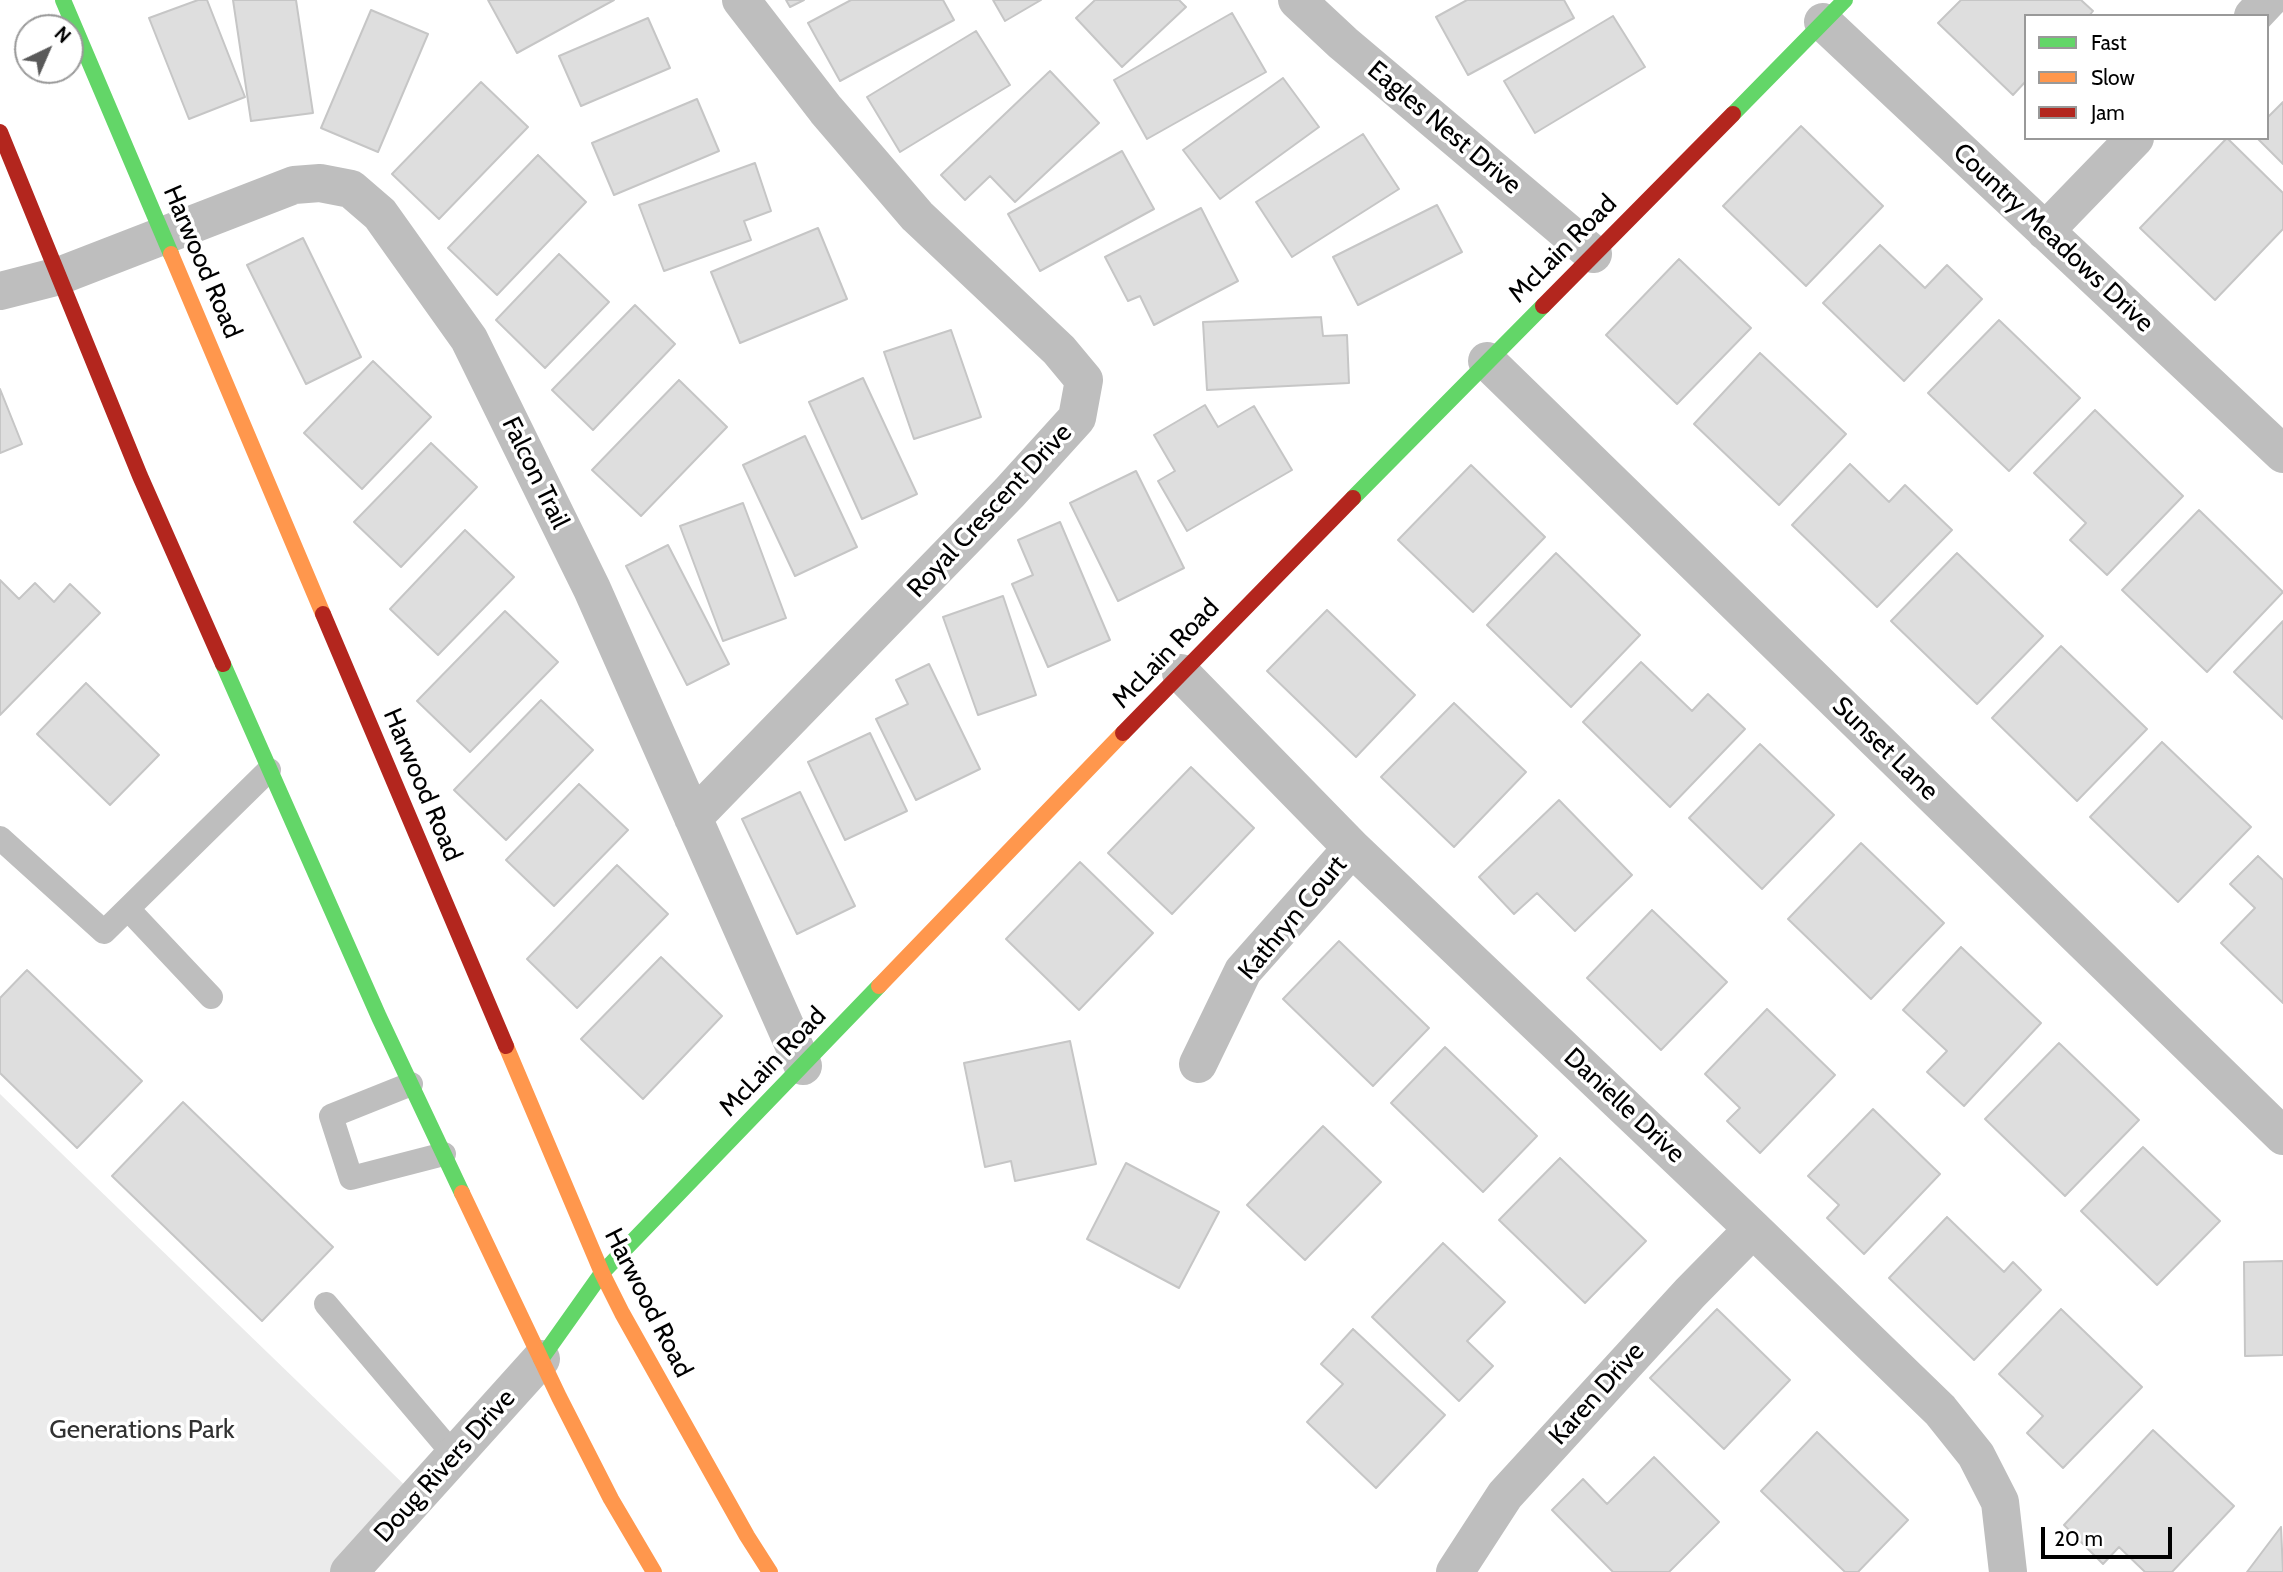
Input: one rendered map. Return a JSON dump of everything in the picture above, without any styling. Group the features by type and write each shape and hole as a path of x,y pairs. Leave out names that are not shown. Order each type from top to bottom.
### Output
{"main road":[{"name":"Harwood Road","path":"63,0 602,1273 747,1536 770,1572"},
{"name":"McLain Road","path":"541,1359 602,1273 1181,673 1834,11"},
{"path":"0,132 140,476 411,1084 541,1359 611,1499 654,1572"}],"street":[{"name":"Royal Crescent Drive","path":"693,818 1000,503 1069,427 1077,418 1084,380 1059,350 917,216 826,110 741,0"},
{"name":"Eagles Nest Drive","path":"1297,0 1342,43 1593,254"},
{"path":"2255,14 2268,0"},
{"name":"Country Meadows Drive","path":"1834,11 2045,231 2283,454"},
{"path":"2045,231 2133,140"},
{"name":"Falcon Trail","path":"0,291 59,276 294,186 320,183 351,189 380,214 470,339 592,589 803,1066"},
{"name":"Sunset Lane","path":"1487,361 2283,1136"},
{"name":"Danielle Drive","path":"1181,673 1352,848 1940,1410 1976,1455 2000,1502 2008,1572"},
{"name":"Kathryn Court","path":"1198,1065 1243,971 1352,848"},
{"name":"Karen Drive","path":"1455,1572 1505,1495 1690,1293 1753,1229"},
{"name":"Doug Rivers Drive","path":"349,1572 541,1359"}],"lane":[{"path":"0,838 104,932 270,770"},
{"path":"128,909 211,996"},
{"path":"411,1084 331,1116 351,1178 444,1154"},
{"path":"326,1304 455,1456"}],"green space":[{"name":"Generations Park","path":"0,1094 418,1498 349,1572 0,1572"}],"building":[{"path":"198,0 207,0 245,97 189,119 149,18"},
{"path":"233,0 296,0 313,113 251,121"},
{"path":"488,0 614,0 517,53"},
{"path":"786,0 804,0 790,7"},
{"path":"851,0 943,0 954,20 840,81 808,23"},
{"path":"993,0 1041,0 1005,21"},
{"path":"1095,0 1179,0 1186,7 1122,67 1076,18"},
{"path":"1467,0 1564,0 1574,18 1468,75 1436,17"},
{"path":"1961,0 2081,0 2093,11 2091,14 2024,14 2024,83 2013,95 1938,23"},
{"path":"371,10 428,34 378,152 321,128"},
{"path":"1232,13 1266,72 1147,139 1114,80"},
{"path":"1613,16 1645,67 1535,133 1504,81"},
{"path":"648,18 670,68 581,106 559,56"},
{"path":"976,31 1010,85 900,152 867,97"},
{"path":"1050,71 1099,123 1015,202 990,176 965,200 941,175"},
{"path":"1283,78 1319,127 1220,199 1183,150"},
{"path":"481,82 528,127 439,219 392,174"},
{"path":"697,99 719,151 614,195 592,143"},
{"path":"2283,102 2283,164 2259,140 2269,140 2269,116"},
{"path":"1801,126 1883,206 1806,286 1723,206"},
{"path":"1363,134 1399,189 1292,257 1256,202"},
{"path":"2225,140 2229,140 2283,193 2283,229 2215,300 2140,228"},
{"path":"1122,151 1154,209 1040,271 1008,214"},
{"path":"538,155 586,202 497,295 448,248"},
{"path":"755,163 771,211 744,221 751,240 664,271 639,205"},
{"path":"1437,205 1462,252 1358,305 1333,257"},
{"path":"1201,208 1238,281 1154,325 1140,296 1128,301 1105,257"},
{"path":"818,228 847,299 740,343 711,272"},
{"path":"303,238 361,357 306,384 247,265"},
{"path":"1880,245 1925,288 1947,265 1982,299 1904,381 1823,303"},
{"path":"559,254 609,302 545,368 496,320"},
{"path":"1679,259 1751,328 1677,404 1606,335"},
{"path":"635,305 675,344 593,430 552,390"},
{"path":"1321,317 1323,336 1347,335 1349,383 1207,390 1203,322"},
{"path":"1999,320 2080,398 2009,471 1928,393"},
{"path":"951,330 981,417 914,439 884,352"},
{"path":"1760,353 1846,434 1779,505 1694,424"},
{"path":"373,361 431,417 362,489 304,433"},
{"path":"863,378 917,494 862,519 809,402"},
{"path":"679,380 727,427 641,516 592,470"},
{"path":"0,389 22,444 0,453"},
{"path":"1205,405 1218,427 1254,406 1292,470 1187,531 1158,481 1175,471 1154,435"},
{"path":"2095,410 2183,496 2107,575 2070,540 2086,523 2034,473"},
{"path":"805,436 857,547 795,576 743,465"},
{"path":"431,443 477,487 401,567 354,522"},
{"path":"1850,464 1889,502 1905,485 1952,530 1877,607 1792,525"},
{"path":"1471,465 1545,537 1473,612 1398,540"},
{"path":"1136,471 1184,568 1118,601 1070,503"},
{"path":"743,503 786,618 723,641 680,526"},
{"path":"2199,510 2283,592 2207,672 2122,590"},
{"path":"1060,522 1110,640 1048,667 1012,584 1033,575 1018,540"},
{"path":"465,530 514,577 438,655 390,609"},
{"path":"668,545 729,664 687,685 626,566"},
{"path":"1556,553 1640,635 1571,707 1487,625"},
{"path":"1957,553 2043,636 1977,704 1891,621"},
{"path":"0,580 19,599 35,583 54,602 70,584 100,613 0,715"},
{"path":"1003,596 1036,695 978,715 943,617"},
{"path":"1327,610 1415,695 1356,757 1267,671"},
{"path":"505,611 558,662 470,752 417,701"},
{"path":"2283,621 2283,719 2234,672"},
{"path":"2061,646 2147,729 2077,801 1992,718"},
{"path":"1641,662 1692,711 1708,694 1745,729 1670,807 1583,722"},
{"path":"929,664 980,769 916,800 876,719 908,704 896,680"},
{"path":"86,683 159,755 110,805 37,734"},
{"path":"541,700 593,750 506,840 454,790"},
{"path":"1454,703 1526,772 1454,847 1381,777"},
{"path":"870,733 907,811 845,840 808,762"},
{"path":"2162,742 2251,827 2178,902 2090,817"},
{"path":"1760,744 1834,815 1762,889 1689,818"},
{"path":"1191,767 1254,828 1172,914 1108,853"},
{"path":"579,784 628,830 554,906 506,860"},
{"path":"800,792 855,906 797,934 742,819"},
{"path":"1559,800 1632,875 1575,931 1537,893 1514,914 1479,877"},
{"path":"1861,843 1944,923 1871,999 1788,919"},
{"path":"2258,856 2283,880 2283,1003 2221,943 2255,908 2230,884"},
{"path":"1080,862 1153,933 1079,1010 1006,939"},
{"path":"617,865 668,914 577,1008 527,959"},
{"path":"1652,910 1727,982 1661,1050 1587,978"},
{"path":"1339,941 1429,1028 1373,1086 1283,999"},
{"path":"1961,947 2041,1023 1964,1106 1927,1072 1947,1051 1903,1010"},
{"path":"661,957 722,1016 643,1099 581,1039"},
{"path":"27,970 142,1081 77,1148 0,1073 0,998"},
{"path":"1767,1009 1835,1075 1760,1153 1727,1121 1740,1108 1705,1074"},
{"path":"1070,1041 1096,1164 1015,1181 1011,1161 985,1167 964,1063"},
{"path":"2059,1043 2139,1120 2065,1196 1985,1119"},
{"path":"1445,1047 1537,1136 1483,1192 1391,1103"},
{"path":"183,1102 333,1247 262,1321 112,1176"},
{"path":"1873,1109 1940,1174 1864,1254 1827,1218 1839,1205 1808,1176"},
{"path":"1323,1126 1381,1182 1305,1260 1247,1205"},
{"path":"2143,1147 2220,1221 2157,1285 2081,1211"},
{"path":"1560,1158 1646,1241 1585,1303 1499,1220"},
{"path":"1126,1163 1219,1212 1179,1288 1087,1239"},
{"path":"1947,1217 2004,1272 2013,1262 2041,1290 1974,1360 1889,1278"},
{"path":"1443,1243 1505,1302 1467,1341 1493,1366 1459,1401 1372,1317"},
{"path":"2283,1261 2283,1355 2245,1356 2244,1262"},
{"path":"1717,1309 1790,1380 1724,1449 1650,1378"},
{"path":"2061,1309 2142,1387 2063,1468 2027,1433 2043,1416 1999,1374"},
{"path":"1353,1329 1445,1415 1376,1488 1307,1422 1343,1384 1321,1364"},
{"path":"2153,1430 2234,1506 2172,1572 2145,1572 2119,1547 2103,1564 2064,1525"},
{"path":"1817,1432 1908,1520 1858,1572 1845,1572 1761,1491"},
{"path":"1654,1457 1719,1522 1669,1572 1613,1572 1552,1510 1583,1479 1607,1504"},
{"path":"2281,1527 2283,1572 2247,1572"}],"traffic: fast":[{"path":"63,0 171,254"},
{"path":"1733,114 1845,0"},
{"path":"1353,498 1543,306"},
{"path":"223,664 379,1017 462,1193"},
{"path":"541,1359 602,1273 879,986"}],"traffic: slow":[{"path":"171,254 323,614"},
{"path":"879,986 1123,733"},
{"path":"506,1046 602,1273 622,1313 747,1536 770,1572"},
{"path":"462,1193 559,1397 611,1499 654,1572"}],"traffic: jam":[{"path":"1543,306 1733,114"},
{"path":"0,132 140,476 223,664"},
{"path":"1123,733 1353,498"},
{"path":"323,614 506,1046"}]}
